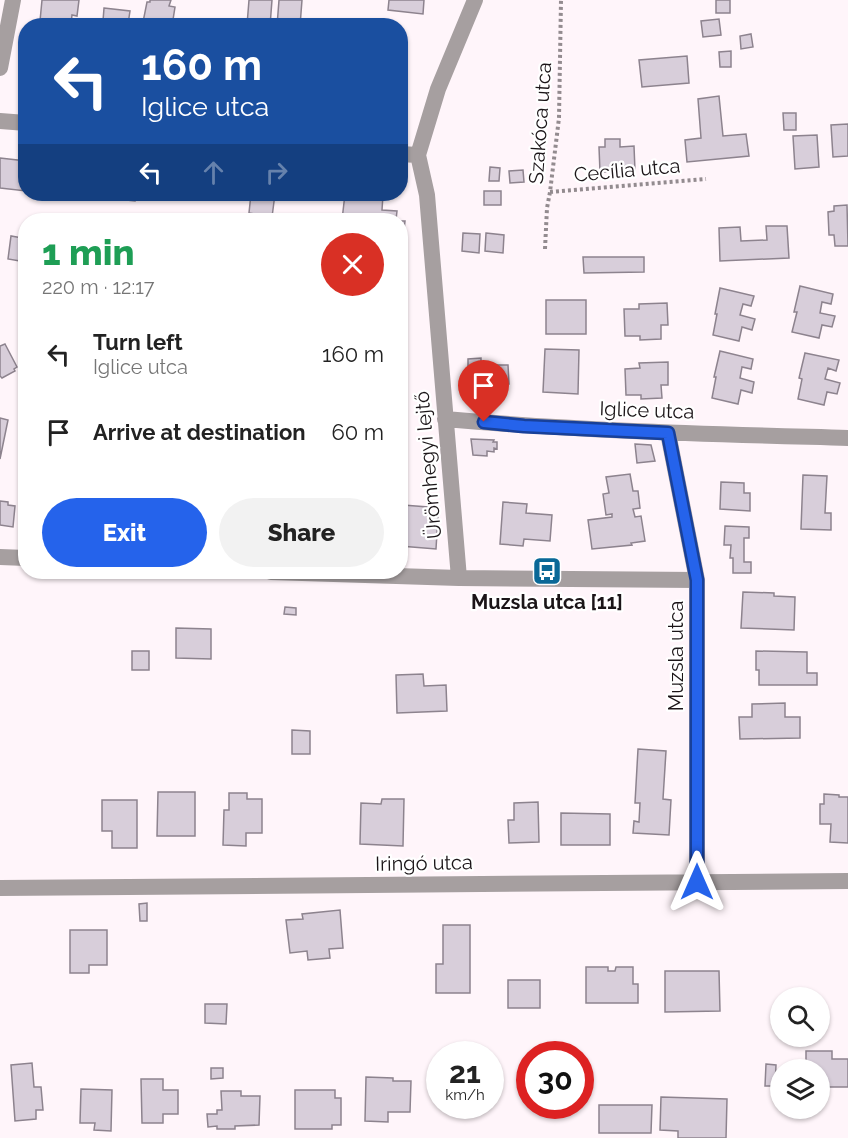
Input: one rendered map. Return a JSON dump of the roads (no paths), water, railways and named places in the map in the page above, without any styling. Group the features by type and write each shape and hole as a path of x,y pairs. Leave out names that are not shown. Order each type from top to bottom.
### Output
{"street":[{"path":"0,68 13,0"},
{"name":"Ürömhegyi lejtő","path":"459,578 427,195 418,155 438,89 474,0"},
{"path":"0,121 18,122"},
{"path":"408,154 418,155"},
{"name":"Iglice utca","path":"445,419 524,426 668,433 848,438"},
{"name":"Muzsla utca","path":"668,433 697,580 697,882"},
{"path":"0,556 18,557"},
{"path":"408,576 697,580"},
{"name":"Iringó utca","path":"0,888 848,880"}],"place":[{"name":"Muzsla utca [11]","path":"547,571"}]}
